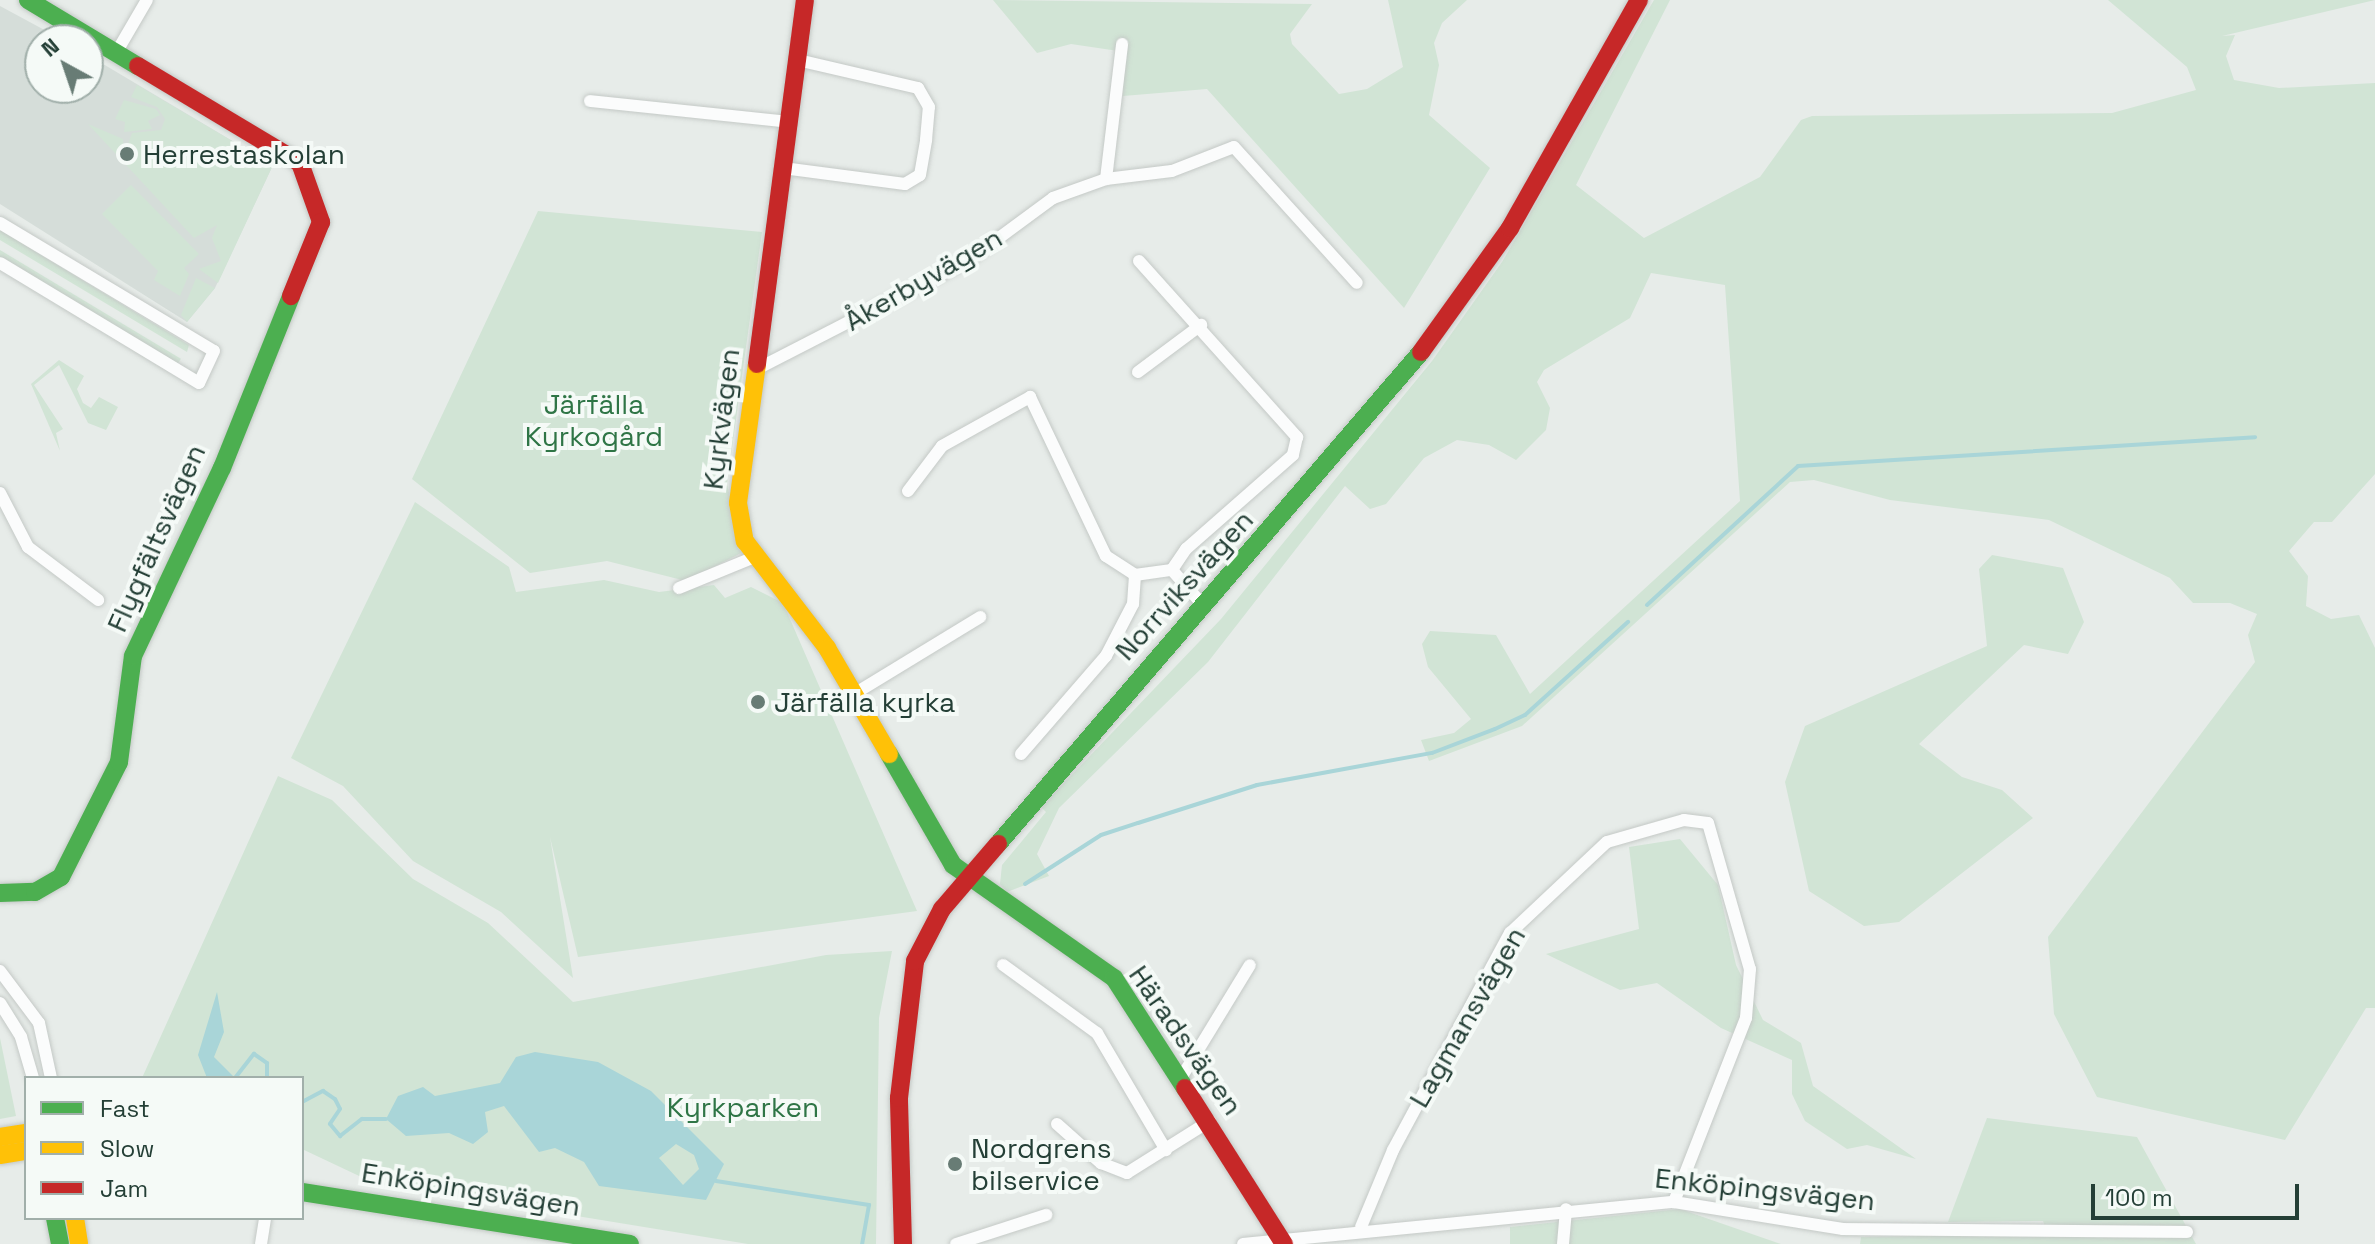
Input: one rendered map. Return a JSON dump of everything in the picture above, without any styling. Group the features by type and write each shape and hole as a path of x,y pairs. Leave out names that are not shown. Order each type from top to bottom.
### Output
{"street":[{"path":"28,0 116,53 147,0"},
{"name":"Kyrkvägen","path":"805,0 738,503 752,558 807,618 953,865 966,875"},
{"name":"Norrviksvägen","path":"903,1244 899,1098 907,999 915,961 966,875 1330,463 1476,280 1639,0"},
{"path":"1106,179 1122,44"},
{"name":"Flygfältsvägen","path":"0,893 35,892 61,877 119,762 133,656 222,468 321,222 300,163 116,53"},
{"path":"783,168 905,184 920,175 925,94 849,68 798,60"},
{"path":"590,101 790,122"},
{"name":"Åkerbyvägen","path":"755,370 969,260 1053,198 1106,179 1172,171 1234,147 1357,283"},
{"path":"0,223 214,351 199,383 0,263"},
{"path":"908,491 942,446 1030,397 1106,556 1135,575 1172,570 1298,447 1201,325 1139,261"},
{"path":"1138,372 1201,325"},
{"path":"0,493 28,547 98,600"},
{"path":"679,588 752,558"},
{"path":"1172,570 1203,605"},
{"path":"1021,754 1106,656 1133,604 1135,575"},
{"path":"854,694 980,617"},
{"name":"Lagmansvägen","path":"1361,1227 1393,1150 1510,933 1607,842 1684,820 1708,823 1744,941 1746,1018 1674,1202"},
{"name":"Häradsvägen","path":"966,875 1114,978 1210,1121 1283,1242"},
{"path":"1003,965 1097,1033 1166,1150"},
{"path":"1181,1078 1250,965"},
{"path":"0,971 39,1023 51,1076"},
{"path":"0,1003 21,1037 32,1076"},
{"path":"1057,1124 1101,1163 1127,1173 1210,1121"},
{"path":"0,1137 24,1133"},
{"path":"0,1155 24,1151"},
{"name":"Enköpingsvägen","path":"304,1192 630,1244"},
{"name":"Enköpingsvägen","path":"1243,1244 1330,1238 1361,1227 1674,1202 1843,1229 2187,1232"},
{"path":"1563,1244 1566,1209"},
{"path":"956,1244 1046,1215"},
{"path":"55,1220 60,1244"},
{"path":"75,1220 79,1244"},
{"path":"261,1244 265,1220"}],"shaded area":[{"name":"Herrestaskolan","path":"0,6 33,24 24,24 24,104 104,104 104,65 273,165 215,288 187,322 0,204"}],"green space":[{"path":"993,0 1312,4 1290,34 1292,44 1339,94 1367,89 1403,67 1388,0 1467,0 1442,23 1434,43 1439,65 1429,115 1490,168 1404,308 1207,89 1123,96 1125,52 1071,44 1037,53"},
{"path":"1654,0 1670,0 1576,185 1644,238 1760,177 1801,120 1812,116 2112,113 2196,90 2187,67 2108,0 2375,0 2222,36 2235,35 2226,56 2234,80 2279,88 2375,83 2375,474 2332,522 2314,522 2289,551 2308,576 2306,606 2331,619 2359,615 2375,648 2375,1008 2366,1008 2285,1140 2097,1097 2054,1014 2048,937 2255,662 2248,635 2257,614 2230,603 2193,603 2170,578 2049,520 1890,500 1814,480 1790,482 1522,726 1429,761 1421,740 1454,733 1471,719 1428,667 1422,644 1430,631 1496,635 1530,694 1740,501 1725,285 1651,273 1630,318 1544,370 1537,382 1550,408 1546,430 1516,460 1489,445 1457,440 1424,458 1386,504 1370,509 1345,486 1208,662 1059,808 1037,854 1049,876 1007,892 1000,884 1002,865 1046,812 1041,807 1221,619 1432,361 1502,262"},
{"path":"137,85 273,165 218,283 199,269 221,261 212,238 217,225 194,238 88,124 123,139 124,155 132,133 161,130 165,119 157,107 131,97"},
{"path":"124,100 156,109 160,115 148,121 152,129 124,132 125,122 115,119"},
{"path":"131,185 199,254 184,268 189,274 180,296 154,280 158,271 102,214"},
{"name":"Järfälla Kyrkogård","path":"538,211 762,232 727,484 743,552 686,581 607,561 530,573 412,479"},
{"path":"0,230 189,345 187,352 0,240"},
{"path":"0,250 181,359 177,366 0,259"},
{"path":"196,278 215,288 187,322 181,315"},
{"path":"59,360 84,376 77,389 83,403 91,408 99,397 118,407 106,430 88,423 59,365 34,385 63,429 56,433 60,451 31,384"},
{"path":"415,502 509,567 516,592 604,580 659,592 714,585 725,598 751,587 783,603 917,911 578,957 550,837 573,978 501,912 413,861 343,786 291,758"},
{"path":"1992,555 2063,568 2084,622 2068,654 2024,645 1919,744 1962,777 2002,790 2033,818 1899,922 1864,926 1809,891 1785,782 1805,726 1987,646 1979,569"},
{"name":"Kyrkparken","path":"278,776 332,800 413,879 488,923 573,1002 826,955 892,951 879,1018 876,1244 748,1244 374,1183 304,1150 304,1076 143,1076"},
{"path":"1680,839 1718,885 1736,965 1763,1020 1801,1043 1813,1086 1916,1159 1867,1145 1847,1149 1805,1121 1792,1094 1792,1060 1721,1028 1657,983 1620,990 1546,954 1639,929 1629,847"},
{"path":"0,1038 16,1116 0,1119"},
{"path":"1987,1118 2137,1137 2196,1244 1860,1244 1861,1237 2048,1234 2043,1221 1948,1222"},
{"path":"1680,1209 1781,1244 1510,1244 1510,1227"}],"water":[{"path":"217,992 224,1032 214,1057 233,1076 206,1076 198,1055"},
{"path":"535,1052 598,1062 651,1091 724,1164 706,1200 599,1186 584,1162 555,1148 539,1152 504,1106 485,1112 488,1132 473,1144 449,1133 406,1136 386,1119 398,1096 423,1087 435,1096 500,1083 516,1057","holes":["676,1144 694,1155 699,1169 683,1185 659,1158"]}],"waterway":[{"path":"1647,605 1798,466 2255,437"},
{"path":"1025,884 1101,835 1257,785 1432,753 1495,729 1525,715 1628,622"},
{"path":"237,1076 254,1054 267,1063 267,1076"},
{"path":"304,1101 323,1091 335,1099 340,1109 330,1124 340,1136 362,1119 386,1119"},
{"path":"716,1181 869,1205 862,1244"}],"traffic: fast":[{"path":"28,0 138,66"},
{"path":"0,893 35,892 61,877 119,762 133,656 222,468 291,296"},
{"path":"998,844 1421,352"},
{"path":"889,754 953,865 1114,978 1185,1088"},
{"path":"304,1192 630,1244"},
{"path":"55,1220 60,1244"}],"traffic: slow":[{"path":"757,364 738,503 745,541 827,648 889,754"},
{"path":"0,1137 24,1133"},
{"path":"0,1155 24,1151"},
{"path":"75,1220 79,1244"}],"traffic: jam":[{"path":"757,364 805,0"},
{"path":"1421,352 1510,228 1639,0"},
{"path":"138,66 300,163 321,222 291,296"},
{"path":"903,1244 899,1098 915,961 942,909 998,844"},
{"path":"1185,1088 1284,1244"}],"place":[{"name":"Herrestaskolan","path":"127,154"},
{"name":"Järfälla kyrka","path":"758,702"},
{"name":"Nordgrens bilservice","path":"955,1164"}]}
